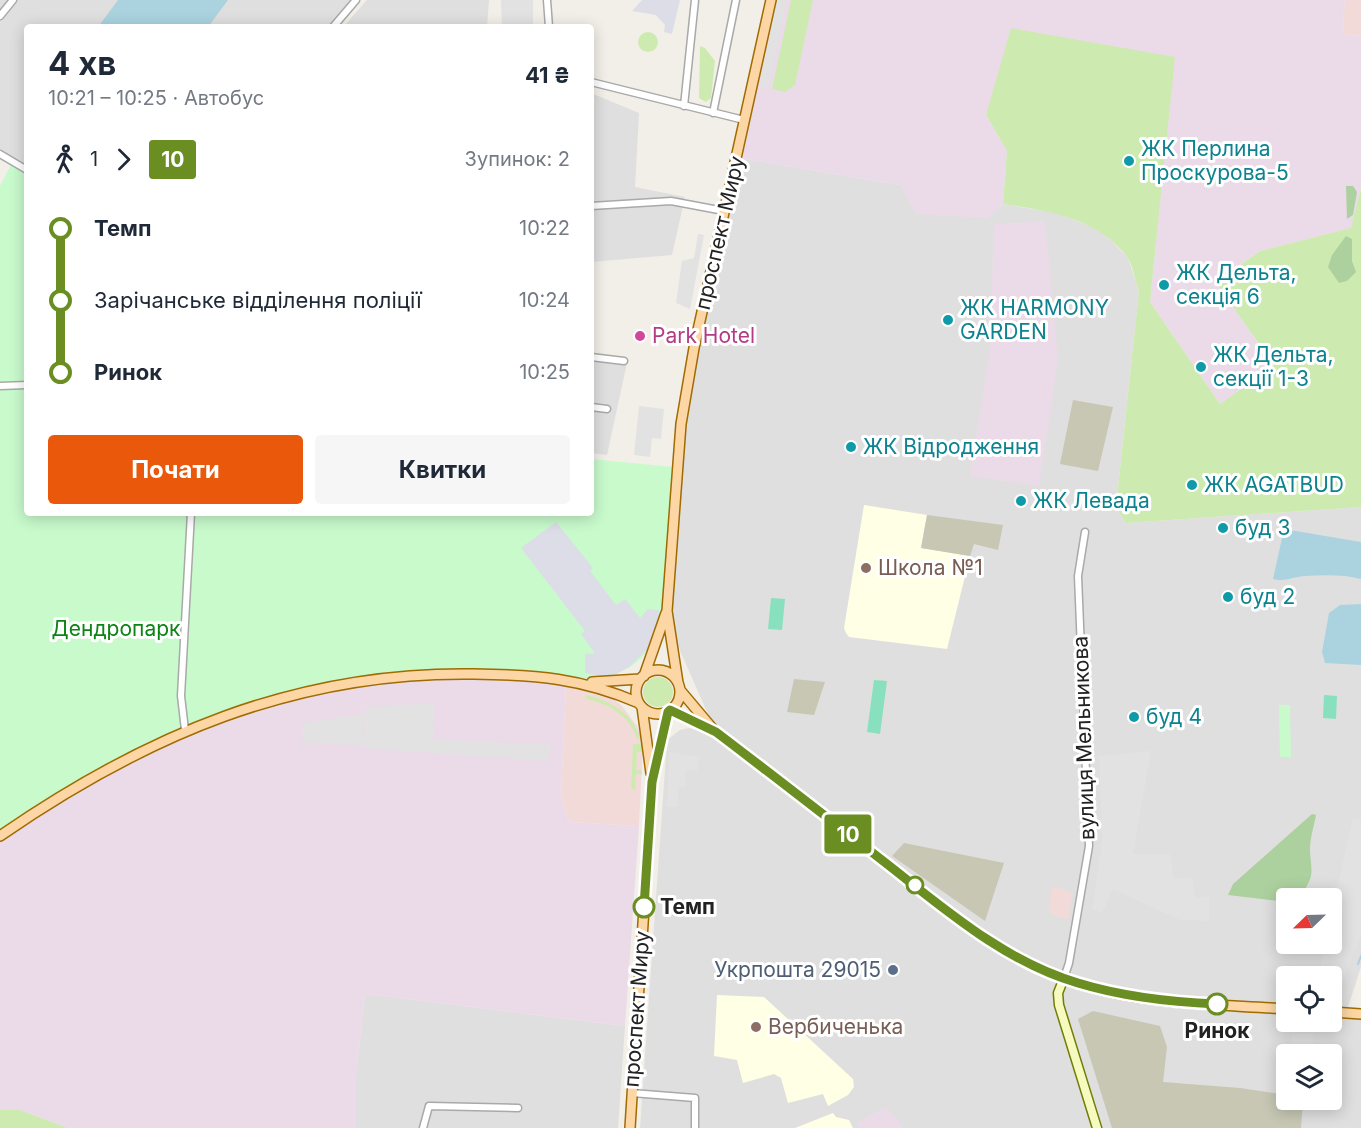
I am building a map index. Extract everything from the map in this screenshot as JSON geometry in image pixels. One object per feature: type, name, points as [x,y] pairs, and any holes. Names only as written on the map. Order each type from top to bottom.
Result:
[{"type":"main road","name":"проспект Миру","points":[[679,686],[667,611],[681,424],[694,348],[771,0]]},
{"type":"main road","name":"проспект Миру","points":[[642,677],[667,611]]},
{"type":"main road","points":[[0,836],[76,786],[133,754],[185,730],[269,700],[304,691],[363,681],[454,674],[512,674],[584,682],[642,677],[653,671],[663,671],[672,675],[716,732],[953,915],[1003,948],[1064,978],[1157,1001],[1276,1008]]},
{"type":"main road","points":[[640,705],[636,688],[642,677]]},
{"type":"main road","points":[[584,682],[640,705],[654,714],[669,711],[678,703],[679,686]]},
{"type":"main road","name":"проспект Миру","points":[[640,705],[652,782]]},
{"type":"main road","name":"проспект Миру","points":[[630,1128],[652,782],[669,711]]},
{"type":"main road","points":[[669,711],[716,732]]},
{"type":"main road","points":[[1342,1013],[1361,1014]]},
{"type":"street","points":[[0,16],[13,0]]},
{"type":"street","points":[[336,24],[356,0]]},
{"type":"street","points":[[547,0],[549,24]]},
{"type":"street","points":[[684,106],[695,0]]},
{"type":"street","points":[[713,113],[736,0]]},
{"type":"street","points":[[594,83],[744,120]]},
{"type":"street","points":[[0,154],[24,168]]},
{"type":"street","points":[[594,206],[671,201],[724,211]]},
{"type":"street","points":[[594,357],[624,361]]},
{"type":"street","points":[[0,386],[24,385]]},
{"type":"street","points":[[594,407],[607,409]]},
{"type":"street","points":[[185,730],[181,696],[191,516]]},
{"type":"street","name":"вулиця Мельникова","points":[[1064,978],[1071,953],[1089,846],[1090,811],[1078,576],[1085,532]]},
{"type":"street","points":[[1064,978],[1058,993],[1059,1005],[1097,1128]]},
{"type":"street","points":[[632,1093],[695,1098],[695,1128]]},
{"type":"street","points":[[423,1128],[429,1106],[518,1108]]},
{"type":"shaded area","points":[[0,0],[356,0],[336,24],[24,24],[24,168],[0,154]]},
{"type":"shaded area","points":[[367,0],[489,0],[487,24],[346,24]]},
{"type":"shaded area","points":[[501,0],[533,0],[533,24],[502,24]]},
{"type":"shaded area","points":[[642,0],[680,0],[672,34],[664,32],[665,25],[656,15],[632,11]]},
{"type":"shaded area","points":[[774,0],[1345,0],[1342,34],[1361,36],[1361,188],[1352,228],[1260,251],[1216,281],[1274,367],[1220,404],[1150,302],[1174,57],[986,115],[1007,151],[1003,204],[988,218],[916,214],[900,185],[739,158]]},
{"type":"shaded area","points":[[777,0],[787,0],[769,86],[759,87]]},
{"type":"shaded area","points":[[1345,0],[1361,0],[1361,36],[1342,34]]},
{"type":"shaded area","points":[[594,94],[639,113],[635,187],[685,197],[672,255],[594,262]]},
{"type":"shaded area","points":[[739,158],[900,185],[987,218],[1003,204],[1057,213],[1102,231],[1128,258],[1139,291],[1116,506],[1126,523],[1361,507],[1361,967],[1347,1010],[1342,1010],[1342,966],[1276,966],[1276,1005],[1157,998],[1078,980],[1048,968],[1005,946],[955,913],[718,730],[711,721],[674,637],[670,611],[678,484],[689,392]]},
{"type":"shaded area","points":[[1045,221],[1058,361],[1039,486],[970,476],[990,350],[994,224]]},
{"type":"shaded area","points":[[698,234],[704,235],[690,309],[676,303],[682,261],[694,258]]},
{"type":"shaded area","points":[[594,357],[627,363],[607,455],[594,453]]},
{"type":"shaded area","points":[[1073,400],[1113,407],[1098,471],[1060,464]]},
{"type":"shaded area","points":[[639,406],[664,409],[661,439],[652,438],[650,457],[634,455]]},
{"type":"shaded area","points":[[864,505],[927,515],[921,548],[970,556],[947,649],[849,637],[846,633],[844,628]]},
{"type":"shaded area","points":[[927,515],[1003,525],[998,550],[974,544],[970,556],[921,548]]},
{"type":"shaded area","points":[[556,522],[593,568],[590,571],[616,605],[625,599],[640,618],[648,609],[659,610],[656,633],[650,647],[629,667],[616,674],[601,676],[585,673],[585,654],[595,653],[581,634],[585,631],[521,548]]},
{"type":"shaded area","points":[[423,677],[512,678],[566,684],[561,797],[569,822],[639,826],[625,1026],[365,994],[356,1075],[356,1128],[68,1128],[20,1110],[0,1110],[0,840],[77,789],[186,733],[305,694]]},
{"type":"shaded area","points":[[794,679],[825,682],[814,715],[787,712]]},
{"type":"shaded area","points":[[566,684],[603,691],[622,706],[637,726],[643,741],[639,826],[569,822],[561,797]]},
{"type":"shaded area","points":[[434,703],[433,739],[551,745],[549,761],[363,748],[366,707]]},
{"type":"shaded area","points":[[364,714],[362,746],[302,742],[303,723]]},
{"type":"shaded area","points":[[689,728],[714,735],[951,918],[1060,980],[1055,993],[1094,1128],[640,1128],[667,740],[680,730]]},
{"type":"shaded area","points":[[1151,751],[1133,854],[1170,854],[1174,879],[1192,877],[1195,898],[1209,897],[1209,921],[1180,920],[1113,889],[1102,913],[1092,910],[1102,842],[1099,756]]},
{"type":"shaded area","points":[[669,752],[700,757],[697,771],[686,770],[685,787],[679,787],[677,807],[667,807]]},
{"type":"shaded area","points":[[1353,818],[1361,820],[1361,934],[1342,984],[1342,966],[1321,966],[1323,954],[1342,954],[1342,888],[1337,888]]},
{"type":"shaded area","points":[[904,843],[1004,863],[985,921],[892,856]]},
{"type":"shaded area","points":[[1054,886],[1072,893],[1068,920],[1049,913],[1051,892]]},
{"type":"shaded area","points":[[1065,982],[1156,1005],[1276,1011],[1276,1032],[1342,1032],[1342,1017],[1361,1018],[1361,1128],[1101,1128],[1062,1004],[1061,994]]},
{"type":"shaded area","points":[[365,994],[625,1026],[618,1128],[356,1128],[356,1075]]},
{"type":"shaded area","name":"Вербиченька","points":[[717,995],[764,997],[853,1079],[854,1087],[848,1095],[828,1106],[823,1094],[788,1103],[781,1078],[774,1074],[743,1083],[737,1060],[714,1056]]},
{"type":"shaded area","points":[[1093,1011],[1160,1026],[1167,1047],[1163,1082],[1276,1093],[1276,1110],[1302,1110],[1301,1128],[1112,1128],[1078,1019]]},
{"type":"shaded area","points":[[1292,1033],[1313,1034],[1313,1044],[1291,1044]]},
{"type":"shaded area","points":[[886,1107],[904,1128],[859,1128],[857,1123]]},
{"type":"shaded area","points":[[833,1113],[836,1117],[849,1120],[853,1128],[795,1128]]},
{"type":"green space","points":[[791,0],[813,0],[795,85],[785,92],[772,89]]},
{"type":"green space","points":[[1011,28],[1175,57],[1150,302],[1220,404],[1274,366],[1216,282],[1260,251],[1351,228],[1361,188],[1361,507],[1126,523],[1116,507],[1139,291],[1127,257],[1102,233],[1087,225],[1054,214],[1003,204],[1007,151],[986,115]]},
{"type":"green space","points":[[648,32],[655,35],[658,42],[655,49],[648,52],[641,49],[638,42],[641,35]]},
{"type":"green space","points":[[700,46],[705,48],[715,61],[711,98],[706,102],[699,98]]},
{"type":"green space","name":"Дендропарк","points":[[13,161],[24,169],[24,516],[594,516],[594,459],[673,467],[666,594],[661,619],[653,640],[643,656],[629,667],[598,678],[513,671],[474,671],[351,681],[296,691],[194,724],[145,747],[97,772],[0,831],[0,186]]},
{"type":"green space","points":[[1346,186],[1353,186],[1357,192],[1353,215],[1347,219]]},
{"type":"green space","points":[[1346,236],[1352,239],[1352,261],[1356,272],[1347,281],[1339,283],[1328,267],[1332,255]]},
{"type":"green space","points":[[771,598],[785,599],[782,630],[768,629]]},
{"type":"green space","points":[[658,677],[664,678],[672,686],[672,698],[664,706],[658,707],[652,706],[644,698],[643,692],[644,686],[652,678]]},
{"type":"green space","points":[[874,680],[887,681],[880,734],[867,732]]},
{"type":"green space","points":[[586,695],[619,709],[632,722],[640,738],[637,739],[624,717],[610,707],[586,699]]},
{"type":"green space","points":[[1324,695],[1337,696],[1336,719],[1323,718]]},
{"type":"green space","points":[[1279,705],[1290,705],[1291,757],[1280,757]]},
{"type":"green space","points":[[633,744],[642,744],[643,752],[637,752],[636,770],[642,771],[642,774],[636,774],[635,790],[631,789]]},
{"type":"green space","points":[[1312,814],[1316,815],[1310,846],[1311,873],[1305,888],[1276,888],[1276,901],[1228,895],[1233,884]]},
{"type":"green space","points":[[0,1110],[20,1110],[68,1128],[0,1128]]},
{"type":"water","points":[[118,0],[228,0],[210,24],[100,24]]},
{"type":"water","points":[[1284,529],[1361,542],[1361,579],[1326,575],[1273,579]]},
{"type":"water","points":[[1361,604],[1361,665],[1325,663],[1322,652],[1329,613],[1340,605]]},
{"type":"waterway","points":[[1358,964],[1361,956]]},
{"type":"bus line","name":"10","points":[[644,907],[652,782],[670,710],[716,732],[953,915],[1003,948],[1046,971],[1077,983],[1157,1001],[1217,1004]]},
{"type":"place","name":"ЖК Перлина Проскурова-5","points":[[1129,161]]},
{"type":"place","name":"ЖК Дельта, секція 6","points":[[1164,285]]},
{"type":"place","name":"ЖК HARMONY GARDEN","points":[[948,320]]},
{"type":"place","name":"Park Hotel","points":[[640,336]]},
{"type":"place","name":"ЖК Дельта, секції 1-3","points":[[1201,367]]},
{"type":"place","name":"ЖК Відродження","points":[[851,447]]},
{"type":"place","name":"ЖК AGATBUD","points":[[1192,485]]},
{"type":"place","name":"ЖК Левада","points":[[1021,501]]},
{"type":"place","name":"буд 3","points":[[1223,528]]},
{"type":"place","name":"Школа №1","points":[[866,568]]},
{"type":"place","name":"буд 2","points":[[1228,597]]},
{"type":"place","name":"буд 4","points":[[1134,717]]},
{"type":"place","name":"Темп","points":[[644,907]]},
{"type":"place","name":"Укрпошта 29015","points":[[893,970]]},
{"type":"place","name":"Ринок","points":[[1217,1004]]},
{"type":"place","name":"Вербиченька","points":[[756,1027]]}]
